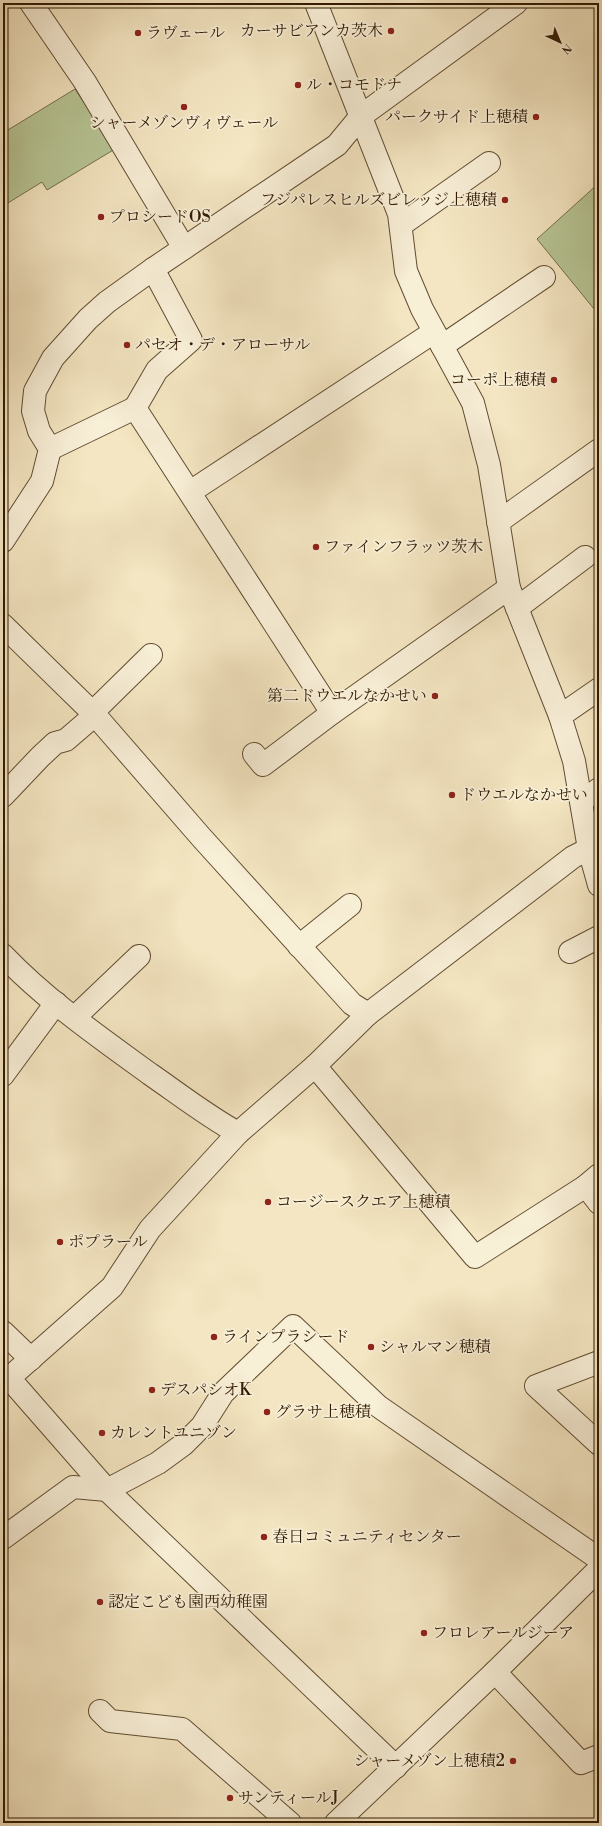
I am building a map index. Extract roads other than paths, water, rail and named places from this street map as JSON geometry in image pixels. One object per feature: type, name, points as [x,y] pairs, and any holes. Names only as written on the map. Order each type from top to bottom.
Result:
[{"type":"street","points":[[31,3],[85,82],[184,248]]},
{"type":"street","points":[[316,3],[399,214],[406,271],[422,309],[473,402],[488,465],[513,598],[560,716],[574,761],[590,795],[589,849],[599,885]]},
{"type":"street","points":[[3,541],[42,481],[50,449],[39,431],[33,411],[35,391],[53,358],[88,319],[107,302],[153,269],[337,145],[361,116],[516,3]]},
{"type":"street","points":[[401,225],[489,164]]},
{"type":"street","points":[[50,449],[135,408],[157,370],[191,340],[153,269]]},
{"type":"street","points":[[190,492],[438,339],[544,277]]},
{"type":"street","points":[[135,408],[332,713]]},
{"type":"street","points":[[498,522],[599,450]]},
{"type":"street","points":[[254,754],[263,765],[332,713],[513,598],[585,557]]},
{"type":"street","points":[[3,625],[94,713],[201,837],[299,946],[352,1004],[368,1014]]},
{"type":"street","points":[[3,796],[40,757],[55,744],[66,740],[151,655]]},
{"type":"street","points":[[560,716],[599,690]]},
{"type":"street","points":[[396,1767],[107,1490],[9,1378],[112,1287],[150,1229],[238,1133],[315,1066],[368,1014],[572,857],[589,849]]},
{"type":"street","points":[[299,946],[350,905]]},
{"type":"street","points":[[570,952],[599,937]]},
{"type":"street","points":[[3,955],[24,977],[123,1054],[218,1122],[238,1133]]},
{"type":"street","points":[[75,1017],[140,956]]},
{"type":"street","points":[[3,1075],[56,1003]]},
{"type":"street","points":[[315,1066],[475,1257],[593,1181],[599,1204]]},
{"type":"street","points":[[3,1538],[73,1487],[107,1490],[158,1463],[184,1444],[202,1426],[223,1393],[293,1326],[378,1406],[599,1559]]},
{"type":"street","points":[[3,1332],[31,1359]]},
{"type":"street","points":[[599,1362],[536,1386],[599,1444]]},
{"type":"street","points":[[336,1823],[396,1767],[599,1569]]},
{"type":"street","points":[[494,1672],[581,1763],[599,1756]]},
{"type":"street","points":[[100,1711],[110,1721],[182,1729],[290,1823]]},
{"type":"place","name":"カーサビアンカ茨木","points":[[391,31]]},
{"type":"place","name":"ラヴェール","points":[[138,33]]},
{"type":"place","name":"ル・コモドナ","points":[[298,85]]},
{"type":"place","name":"シャーメゾンヴィヴェール","points":[[184,107]]},
{"type":"place","name":"パークサイド上穂積","points":[[536,117]]},
{"type":"place","name":"フジパレスヒルズビレッジ上穂積","points":[[505,200]]},
{"type":"place","name":"プロシードOS","points":[[101,217]]},
{"type":"place","name":"パセオ・デ・アローサル","points":[[127,345]]},
{"type":"place","name":"コーポ上穂積","points":[[554,380]]},
{"type":"place","name":"ファインフラッツ茨木","points":[[316,547]]},
{"type":"place","name":"第二ドウエルなかせい","points":[[435,696]]},
{"type":"place","name":"ドウエルなかせい","points":[[452,795]]},
{"type":"place","name":"コージースクエア上穂積","points":[[268,1202]]},
{"type":"place","name":"ポプラール","points":[[60,1242]]},
{"type":"place","name":"ラインプラシード","points":[[214,1337]]},
{"type":"place","name":"シャルマン穂積","points":[[371,1347]]},
{"type":"place","name":"デスパシオK","points":[[152,1390]]},
{"type":"place","name":"グラサ上穂積","points":[[267,1412]]},
{"type":"place","name":"カレントユニゾン","points":[[102,1433]]},
{"type":"place","name":"春日コミュニティセンター","points":[[264,1537]]},
{"type":"place","name":"認定こども園西幼稚園","points":[[100,1602]]},
{"type":"place","name":"フロレアールジーア","points":[[424,1633]]},
{"type":"place","name":"シャーメゾン上穂積2","points":[[513,1761]]},
{"type":"place","name":"サンティールJ","points":[[230,1798]]}]
